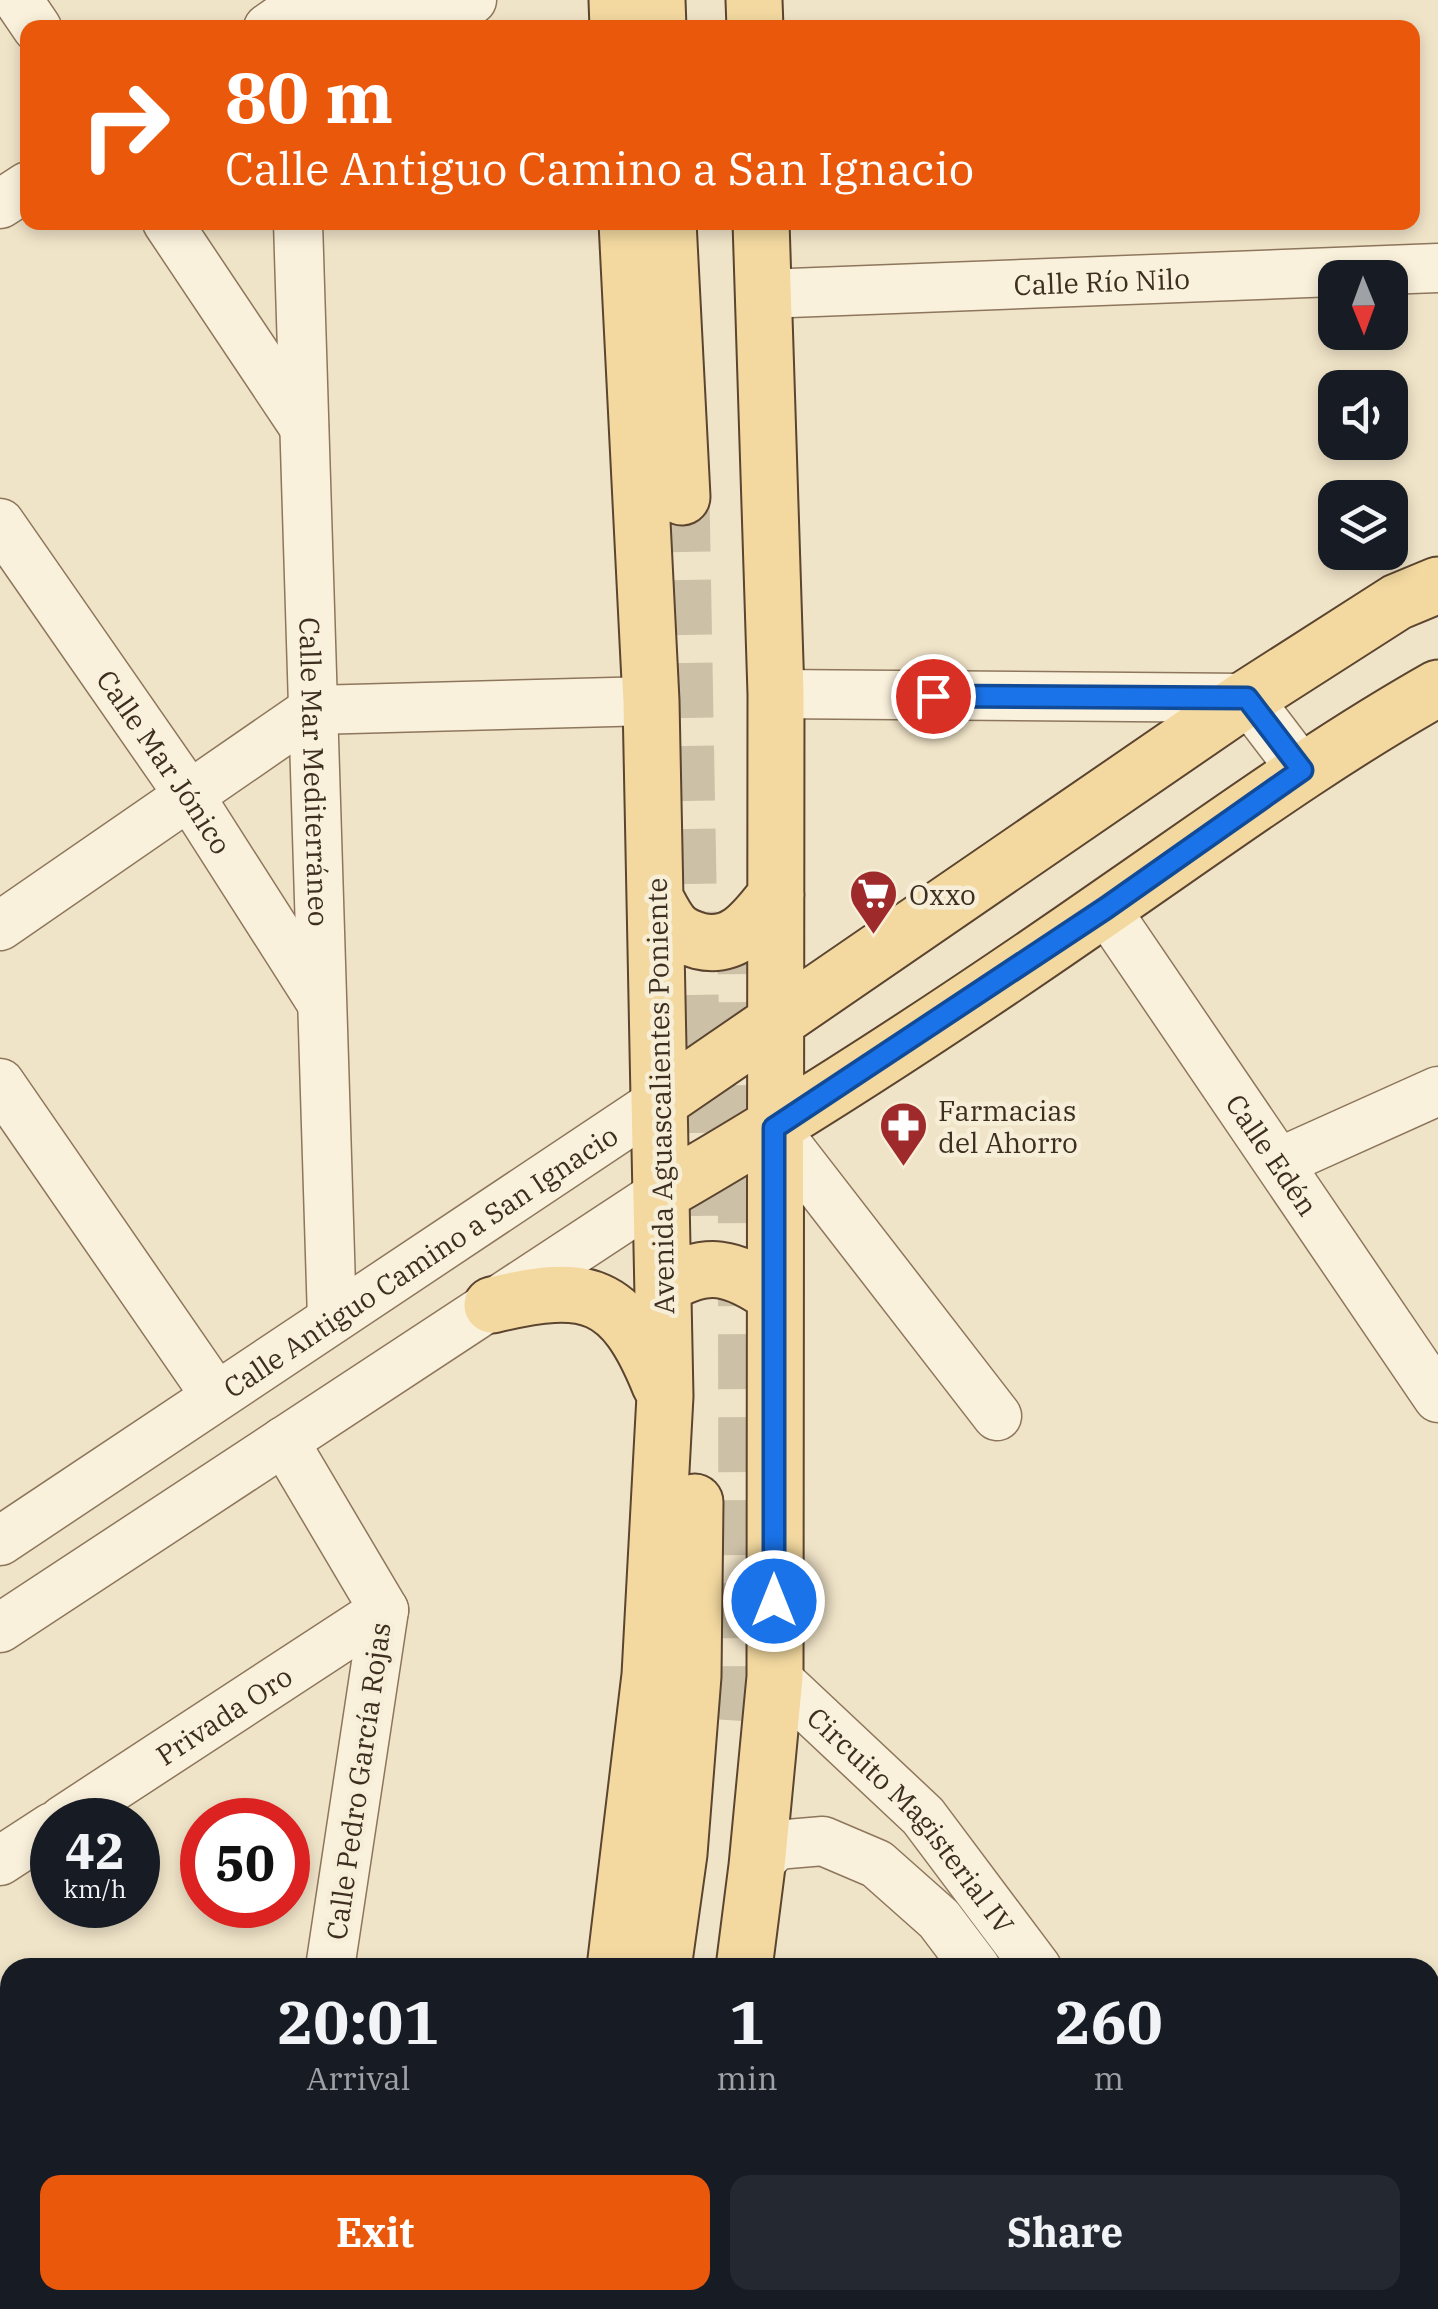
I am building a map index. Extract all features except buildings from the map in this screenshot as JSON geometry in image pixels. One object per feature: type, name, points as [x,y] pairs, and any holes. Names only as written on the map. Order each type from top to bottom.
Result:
[{"type":"main road","name":"Avenida Aguascalientes Poniente","points":[[627,230],[651,701],[663,1192],[680,1305],[693,1676],[679,1854],[664,1958]]},
{"type":"main road","points":[[668,230],[682,497]]},
{"type":"main road","points":[[728,230],[761,894],[775,1023],[774,1677],[745,1958]]},
{"type":"main road","points":[[656,898],[672,926],[687,938],[710,943],[734,939],[750,926],[761,894],[776,694],[761,230]]},
{"type":"main road","name":"Calle Antiguo Camino a San Ignacio","points":[[660,1101],[1247,698],[1397,602],[1438,585]]},
{"type":"main road","points":[[663,1192],[774,1128],[1106,908],[1302,770],[1438,688]]},
{"type":"main road","points":[[680,1305],[699,1269],[726,1270],[748,1277],[774,1295]]},
{"type":"main road","points":[[492,1305],[536,1294],[569,1292],[604,1302],[623,1318],[644,1345],[665,1396]]},
{"type":"main road","name":"Avenida Aguascalientes Poniente","points":[[616,1958],[650,1676],[665,1396],[680,1305]]},
{"type":"main road","points":[[715,1958],[730,1862],[743,1721]]},
{"type":"street","points":[[286,17],[472,0]]},
{"type":"street","points":[[172,230],[304,427]]},
{"type":"street","name":"Calle Mar Mediterráneo","points":[[298,230],[332,1320]]},
{"type":"street","name":"Calle Río Nilo","points":[[764,294],[1438,268]]},
{"type":"street","name":"Calle Mar Jónico","points":[[0,524],[189,795],[322,1003]]},
{"type":"street","points":[[776,694],[1247,698],[1302,770]]},
{"type":"street","points":[[0,926],[313,710],[651,701]]},
{"type":"street","name":"Calle Edén","points":[[1106,908],[1438,1398]]},
{"type":"street","points":[[0,1083],[216,1396]]},
{"type":"street","points":[[1280,1162],[1438,1091]]},
{"type":"street","name":"Calle Antiguo Camino a San Ignacio","points":[[0,1540],[660,1101]]},
{"type":"street","points":[[774,1128],[997,1416]]},
{"type":"street","points":[[0,1628],[663,1192]]},
{"type":"street","name":"Calle Pedro García Rojas","points":[[284,1442],[384,1610],[331,1958]]},
{"type":"street","name":"Privada Oro","points":[[97,1798],[384,1610]]},
{"type":"street","name":"Circuito Magisterial IV","points":[[774,1677],[923,1816],[1030,1958]]},
{"type":"street","points":[[0,1861],[30,1841]]},
{"type":"street","points":[[757,1866],[776,1845],[823,1841],[877,1864],[939,1920],[968,1958]]},
{"type":"tunnel","points":[[682,497],[697,1324]]},
{"type":"tunnel","points":[[743,1721],[745,893]]},
{"type":"place","name":"Oxxo","points":[[874,936]]},
{"type":"place","name":"Farmacias del Ahorro","points":[[903,1168]]},
{"type":"route","points":[[774,1601],[774,1128],[1106,908],[1302,770],[1247,698],[933,696]]}]
